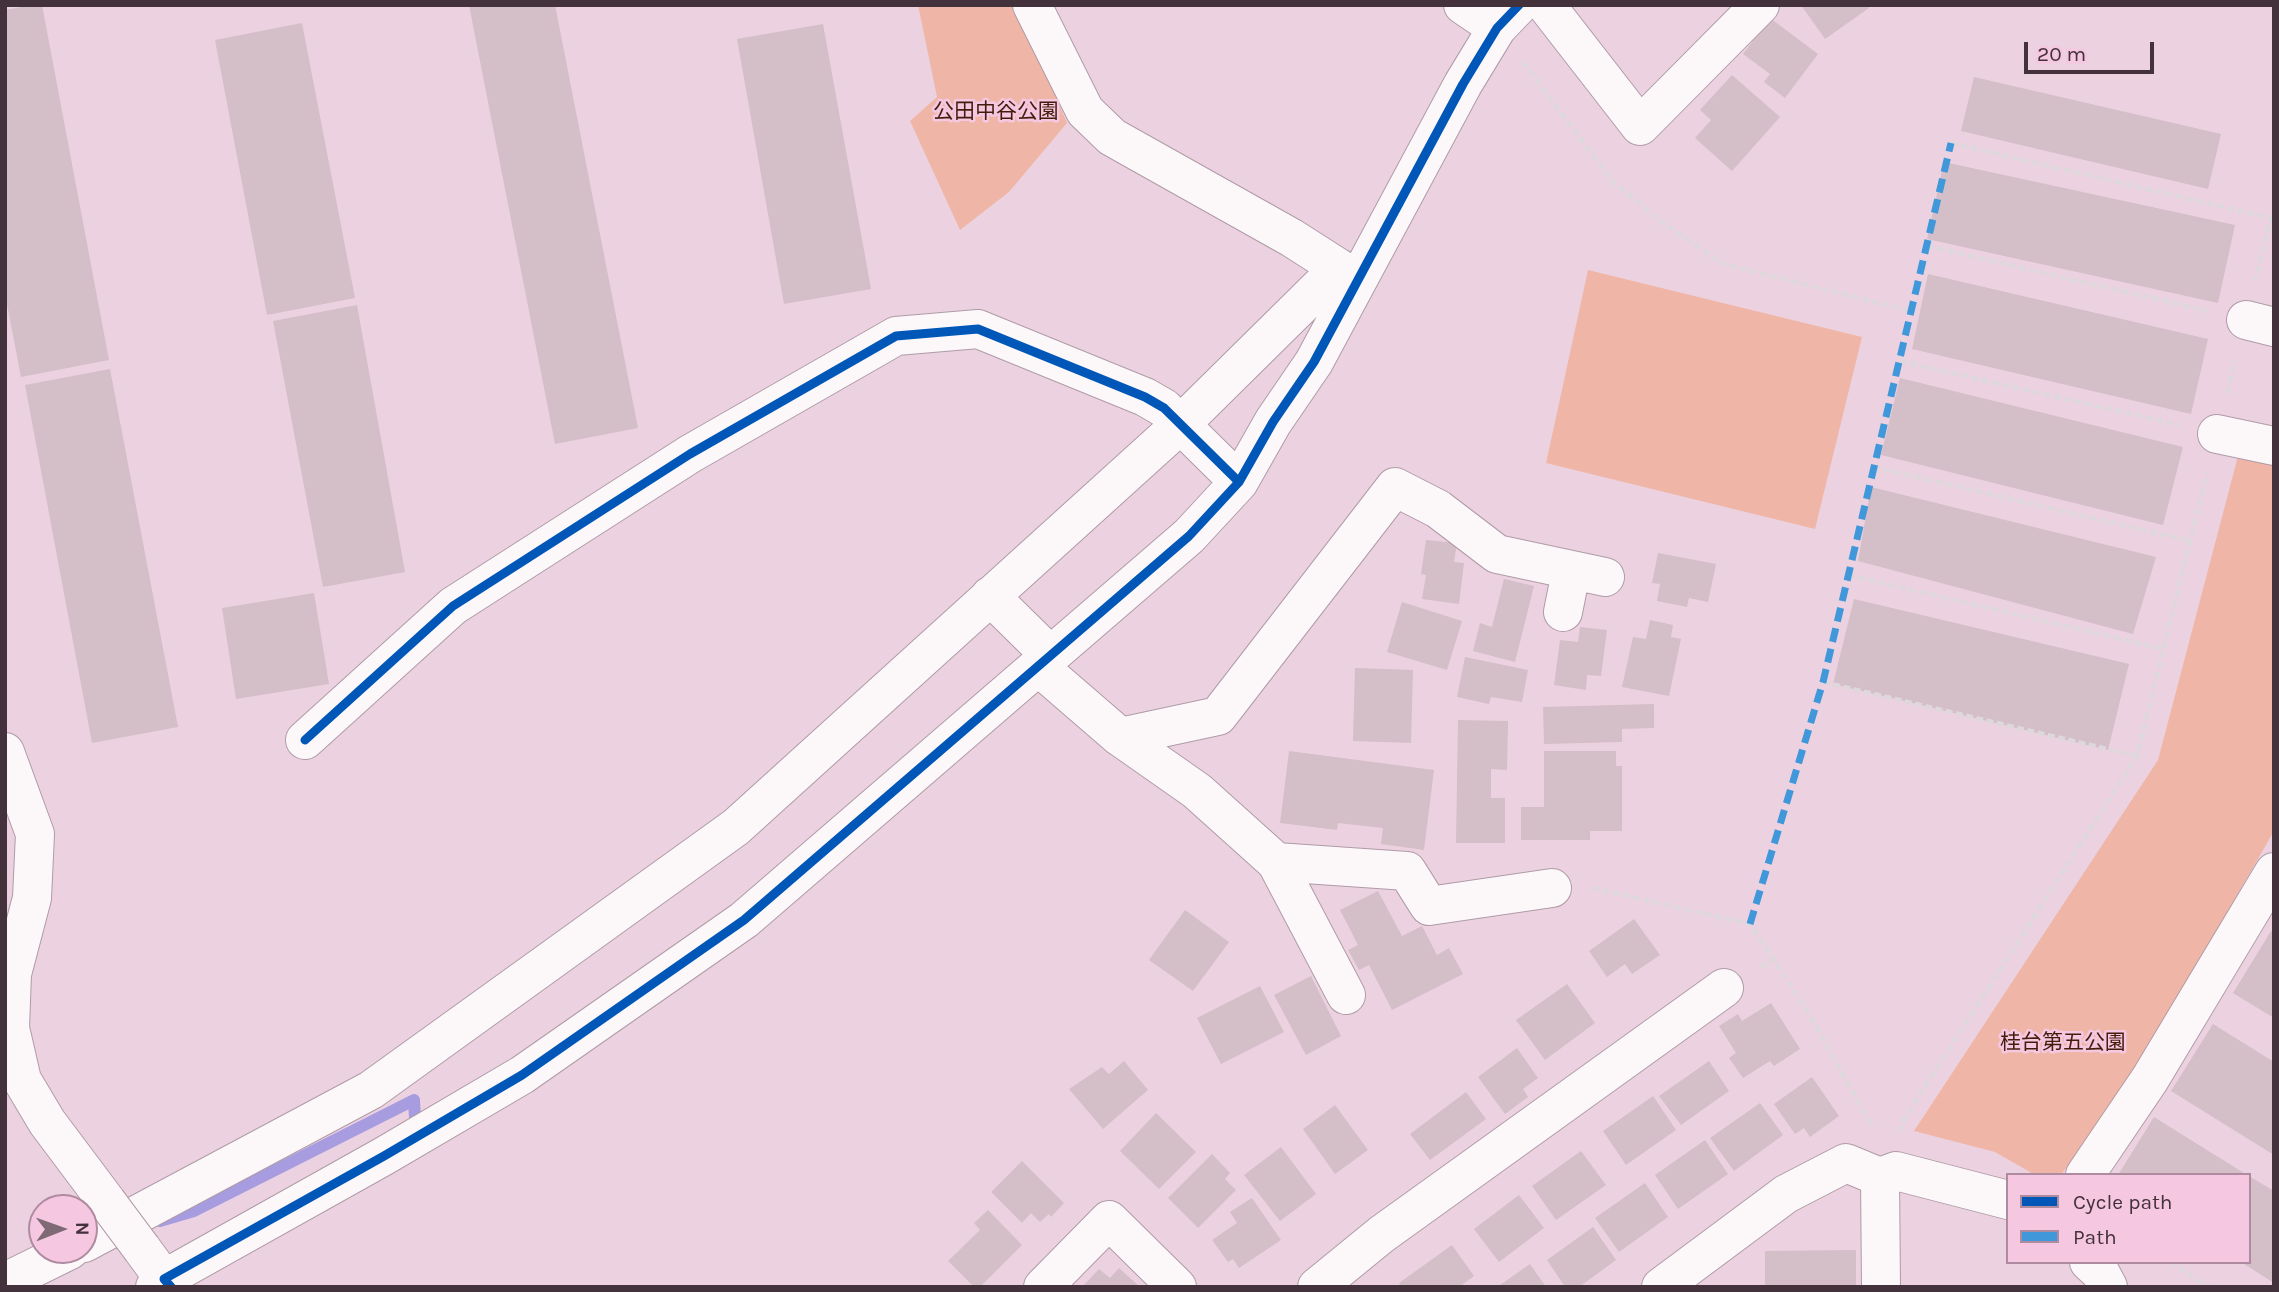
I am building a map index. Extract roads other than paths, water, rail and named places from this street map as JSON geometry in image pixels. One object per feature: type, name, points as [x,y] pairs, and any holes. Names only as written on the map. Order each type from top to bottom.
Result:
[{"type":"street","points":[[1032,5],[1085,111],[1112,137],[1348,273]]},
{"type":"street","points":[[5,752],[35,834],[32,898],[12,974],[10,1028],[22,1080],[47,1122],[158,1275],[384,1156],[522,1075],[744,920],[1189,536],[1239,482],[1273,422],[1314,362],[1348,273],[1462,84],[1508,17],[1464,5]]},
{"type":"street","points":[[1546,5],[1640,126],[1759,5]]},
{"type":"street","points":[[98,1236],[371,1090],[736,827],[1348,273]]},
{"type":"street","points":[[305,740],[453,606],[690,454],[896,336],[978,329],[1145,397],[1164,408],[1239,482]]},
{"type":"street","points":[[2217,434],[2274,446]]},
{"type":"street","points":[[1120,737],[1218,716],[1395,486],[1438,509],[1497,554],[1588,575],[1563,612]]},
{"type":"street","points":[[990,596],[1045,661],[1120,737],[1197,791],[1276,862],[1346,995]]},
{"type":"street","points":[[1276,862],[1407,871],[1429,906],[1552,888]]},
{"type":"street","points":[[2086,1173],[2150,1079],[2274,872]]},
{"type":"street","points":[[1317,1287],[1382,1234],[1724,988]]},
{"type":"street","points":[[1661,1287],[1694,1275],[1786,1194],[1846,1163],[2006,1200]]},
{"type":"street","points":[[1881,1287],[1888,1174]]},
{"type":"street","points":[[1043,1287],[1109,1220],[1177,1287]]},
{"type":"street","points":[[5,1282],[42,1264]]},
{"type":"street","points":[[2091,1264],[2100,1272],[2108,1287]]},
{"type":"waterway","points":[[160,1221],[194,1211],[414,1100],[415,1118]]},
{"type":"park label","name":"公田中谷公園","points":[[996,112]]},
{"type":"park label","name":"桂台第五公園","points":[[2063,1043]]}]
